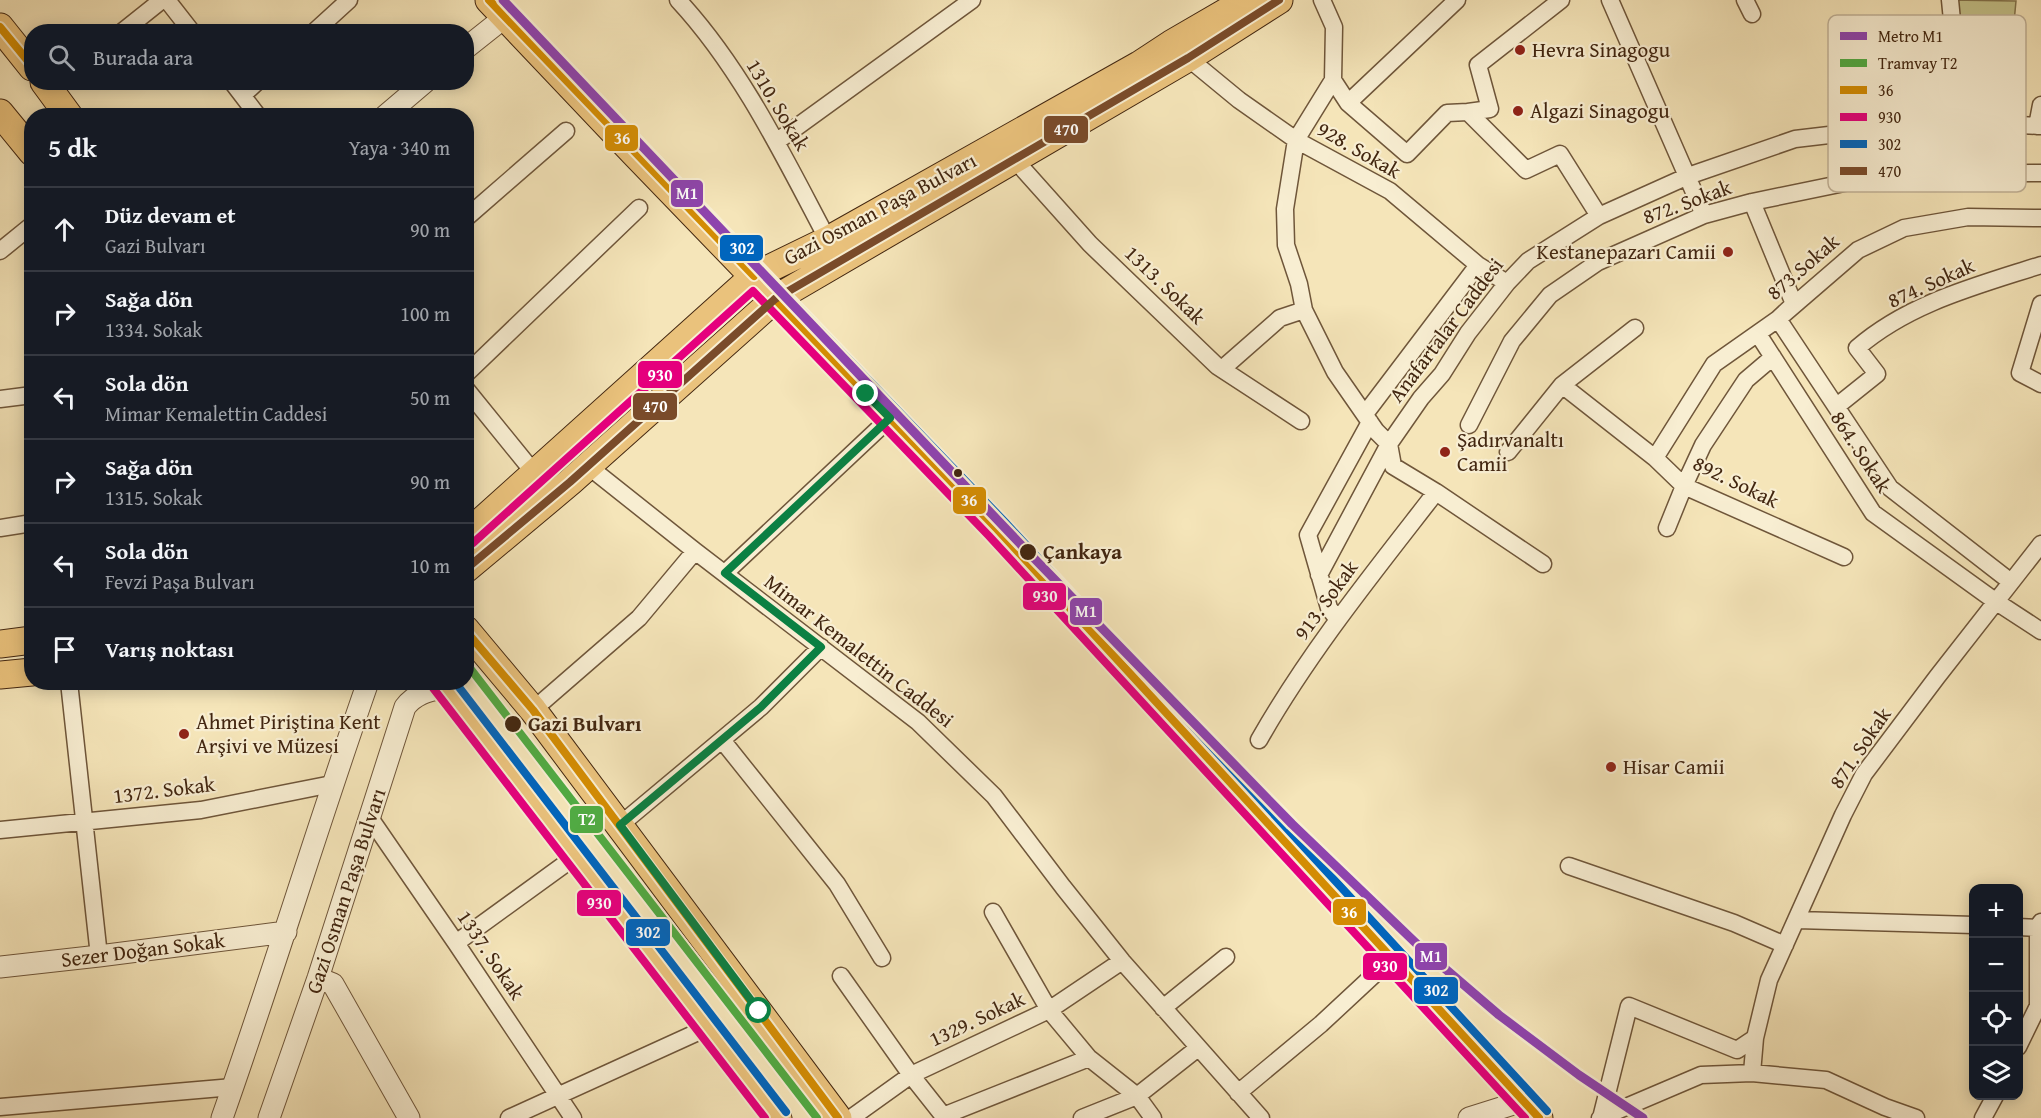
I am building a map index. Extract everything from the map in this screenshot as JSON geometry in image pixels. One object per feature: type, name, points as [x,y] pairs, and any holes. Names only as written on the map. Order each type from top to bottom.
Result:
[{"type":"main road","name":"Gazi Osman Paşa Bulvarı","points":[[474,527],[754,276],[828,240],[1139,65],[1246,0]]},
{"type":"main road","name":"Gazi Osman Paşa Bulvarı","points":[[474,562],[588,466],[775,299],[1188,58],[1279,0]]},
{"type":"main road","points":[[497,9],[1005,537],[1531,1110]]},
{"type":"main road","points":[[0,27],[24,57]]},
{"type":"main road","points":[[53,90],[64,108]]},
{"type":"main road","points":[[0,113],[24,143]]},
{"type":"main road","points":[[474,640],[533,710],[838,1118]]},
{"type":"main road","points":[[0,644],[24,641]]},
{"type":"main road","points":[[0,675],[24,673]]},
{"type":"main road","points":[[447,690],[778,1118]]},
{"type":"street","points":[[132,24],[162,0]]},
{"type":"street","points":[[167,0],[186,24]]},
{"type":"street","points":[[323,24],[349,0]]},
{"type":"street","name":"1310. Sokak","points":[[678,0],[718,48],[776,142],[828,240]]},
{"type":"street","points":[[776,142],[972,0]]},
{"type":"street","points":[[1322,0],[1334,27],[1334,80],[1348,103],[1407,154],[1447,113],[1490,109],[1478,65],[1561,0]]},
{"type":"street","points":[[1348,103],[1457,0]]},
{"type":"street","points":[[1610,0],[1704,214]]},
{"type":"street","points":[[1950,0],[1951,15]]},
{"type":"street","points":[[474,38],[497,9]]},
{"type":"street","name":"928. Sokak","points":[[1188,58],[1239,100],[1296,140],[1390,191],[1478,265],[1507,283]]},
{"type":"street","name":"Anafartalar Caddesi","points":[[1334,80],[1296,140],[1285,209],[1286,245],[1299,284],[1304,310],[1335,372],[1376,431],[1389,444],[1421,398],[1442,374],[1468,333],[1507,283],[1528,261],[1599,216],[1688,176],[1795,139],[1828,135]]},
{"type":"street","points":[[238,90],[252,108]]},
{"type":"street","points":[[394,108],[416,90]]},
{"type":"street","points":[[2039,126],[2041,105]]},
{"type":"street","points":[[1468,112],[1526,170],[1560,154],[1599,216]]},
{"type":"street","points":[[474,211],[566,131]]},
{"type":"street","name":"1313. Sokak","points":[[1015,160],[1090,244],[1222,369],[1302,421]]},
{"type":"street","name":"872. Sokak","points":[[2026,173],[2041,173]]},
{"type":"street","name":"872. Sokak","points":[[1469,425],[1512,341],[1550,295],[1598,262],[1704,214],[1828,186]]},
{"type":"street","points":[[1752,202],[1794,304],[1778,319],[1890,488],[2011,582]]},
{"type":"street","points":[[474,366],[639,208]]},
{"type":"street","name":"873.Sokak","points":[[1655,458],[1714,364],[1778,319],[1858,250],[1904,228],[1968,217],[2041,218]]},
{"type":"street","points":[[0,251],[24,232]]},
{"type":"street","points":[[1338,620],[1329,608],[1308,535],[1367,418],[1478,265]]},
{"type":"street","name":"874. Sokak","points":[[1837,406],[1877,374],[1857,348],[1868,339],[1908,313],[1953,293],[2041,266]]},
{"type":"street","points":[[2041,304],[2020,374],[2041,384]]},
{"type":"street","points":[[1222,369],[1280,318],[1304,310]]},
{"type":"street","points":[[1508,452],[1562,385],[1635,328]]},
{"type":"street","name":"864. Sokak","points":[[1758,334],[1873,513],[1995,601],[2041,631]]},
{"type":"street","points":[[1667,528],[1703,445],[1746,380],[1773,357]]},
{"type":"street","name":"892. Sokak","points":[[1562,385],[1655,458],[1684,486],[1844,557]]},
{"type":"street","points":[[0,399],[24,396]]},
{"type":"street","points":[[474,399],[535,474]]},
{"type":"street","points":[[725,573],[890,418]]},
{"type":"street","points":[[1319,575],[1389,444]]},
{"type":"street","points":[[1389,444],[1393,466],[1543,564]]},
{"type":"street","name":"Mimar Kemalettin Caddesi","points":[[588,466],[918,722],[994,796],[1122,961],[1261,1118]]},
{"type":"street","name":"913. Sokak","points":[[1259,740],[1281,701],[1338,620],[1436,492]]},
{"type":"street","points":[[0,528],[24,524]]},
{"type":"street","name":"871. Sokak","points":[[1752,1073],[1755,1038],[1769,980],[1843,815],[1864,774],[2041,544]]},
{"type":"street","points":[[533,710],[639,618],[695,551]]},
{"type":"street","points":[[620,825],[761,707],[821,647]]},
{"type":"street","points":[[70,690],[99,956]]},
{"type":"street","points":[[222,1118],[365,690]]},
{"type":"street","name":"Gazi Osman Paşa Bulvarı","points":[[268,1118],[318,978],[405,707],[412,698],[429,690]]},
{"type":"street","points":[[722,740],[837,884],[882,958]]},
{"type":"street","name":"1372. Sokak","points":[[0,830],[201,810],[332,784]]},
{"type":"street","name":"1337. Sokak","points":[[370,818],[573,1118]]},
{"type":"street","points":[[456,943],[576,856]]},
{"type":"street","points":[[1569,866],[1734,923],[1785,945]]},
{"type":"street","points":[[993,912],[1049,1010],[1089,1058],[1137,1096],[1153,1118]]},
{"type":"street","points":[[1797,920],[1969,925]]},
{"type":"street","points":[[2019,1046],[2038,1006],[2040,926],[2023,927]]},
{"type":"street","name":"Sezer Doğan Sokak","points":[[0,967],[286,932]]},
{"type":"street","points":[[1163,1008],[1226,957]]},
{"type":"street","points":[[1238,1093],[1322,1024],[1392,958]]},
{"type":"street","name":"1329. Sokak","points":[[851,1118],[911,1075],[1049,1010],[1122,961]]},
{"type":"street","points":[[841,976],[911,1075],[944,1117],[1089,1058]]},
{"type":"street","points":[[318,978],[333,984],[410,1118]]},
{"type":"street","points":[[1601,1118],[1629,1006],[1737,1050],[1755,1038]]},
{"type":"street","points":[[509,1118],[709,1027]]},
{"type":"street","points":[[1082,1118],[1137,1096],[1198,1048]]},
{"type":"street","points":[[1601,1118],[1701,1076],[1752,1073],[1826,1080],[1889,1112],[1916,1118]]},
{"type":"street","points":[[0,1107],[233,1087]]},
{"type":"street","points":[[1983,1118],[1992,1100]]},
{"type":"street","points":[[1469,1118],[1531,1110]]},
{"type":"shaded area","points":[[1950,0],[2016,1],[2015,15],[1951,15]]},
{"type":"metro line","name":"M1","points":[[503,0],[1027,551],[1292,824],[1421,948],[1499,1015],[1579,1075],[1643,1118]]},
{"type":"tram line","name":"T2","points":[[474,673],[817,1118]]},
{"type":"transit line","name":"36","points":[[489,0],[754,276]]},
{"type":"transit line","name":"302","points":[[503,0],[1005,522],[1547,1111]]},
{"type":"transit line","name":"470","points":[[474,562],[570,482],[775,299],[1188,58],[1279,0]]},
{"type":"transit line","name":"36","points":[[0,27],[24,56]]},
{"type":"transit line","name":"930","points":[[474,542],[753,291],[989,536],[1525,1118]]},
{"type":"transit line","name":"36","points":[[775,299],[997,529],[1539,1118]]},
{"type":"transit line","name":"36","points":[[474,640],[533,710],[838,1118]]},
{"type":"transit line","name":"930","points":[[435,690],[765,1118]]},
{"type":"transit line","name":"302","points":[[461,690],[786,1112]]},
{"type":"place","name":"Hevra Sinagogu","points":[[1520,50]]},
{"type":"place","name":"Algazi Sinagogu","points":[[1518,111]]},
{"type":"place","name":"Kestanepazarı Camii","points":[[1728,252]]},
{"type":"place","name":"Şadırvanaltı Camii","points":[[1445,452]]},
{"type":"place","name":"Çankaya","points":[[1028,552]]},
{"type":"place","name":"Gazi Bulvarı","points":[[513,724]]},
{"type":"place","name":"Ahmet Piriştina Kent Arşivi ve Müzesi","points":[[184,734]]},
{"type":"place","name":"Hisar Camii","points":[[1611,767]]},
{"type":"route","points":[[759,1011],[620,825],[761,707],[821,647],[725,573],[890,418],[866,394]]}]
